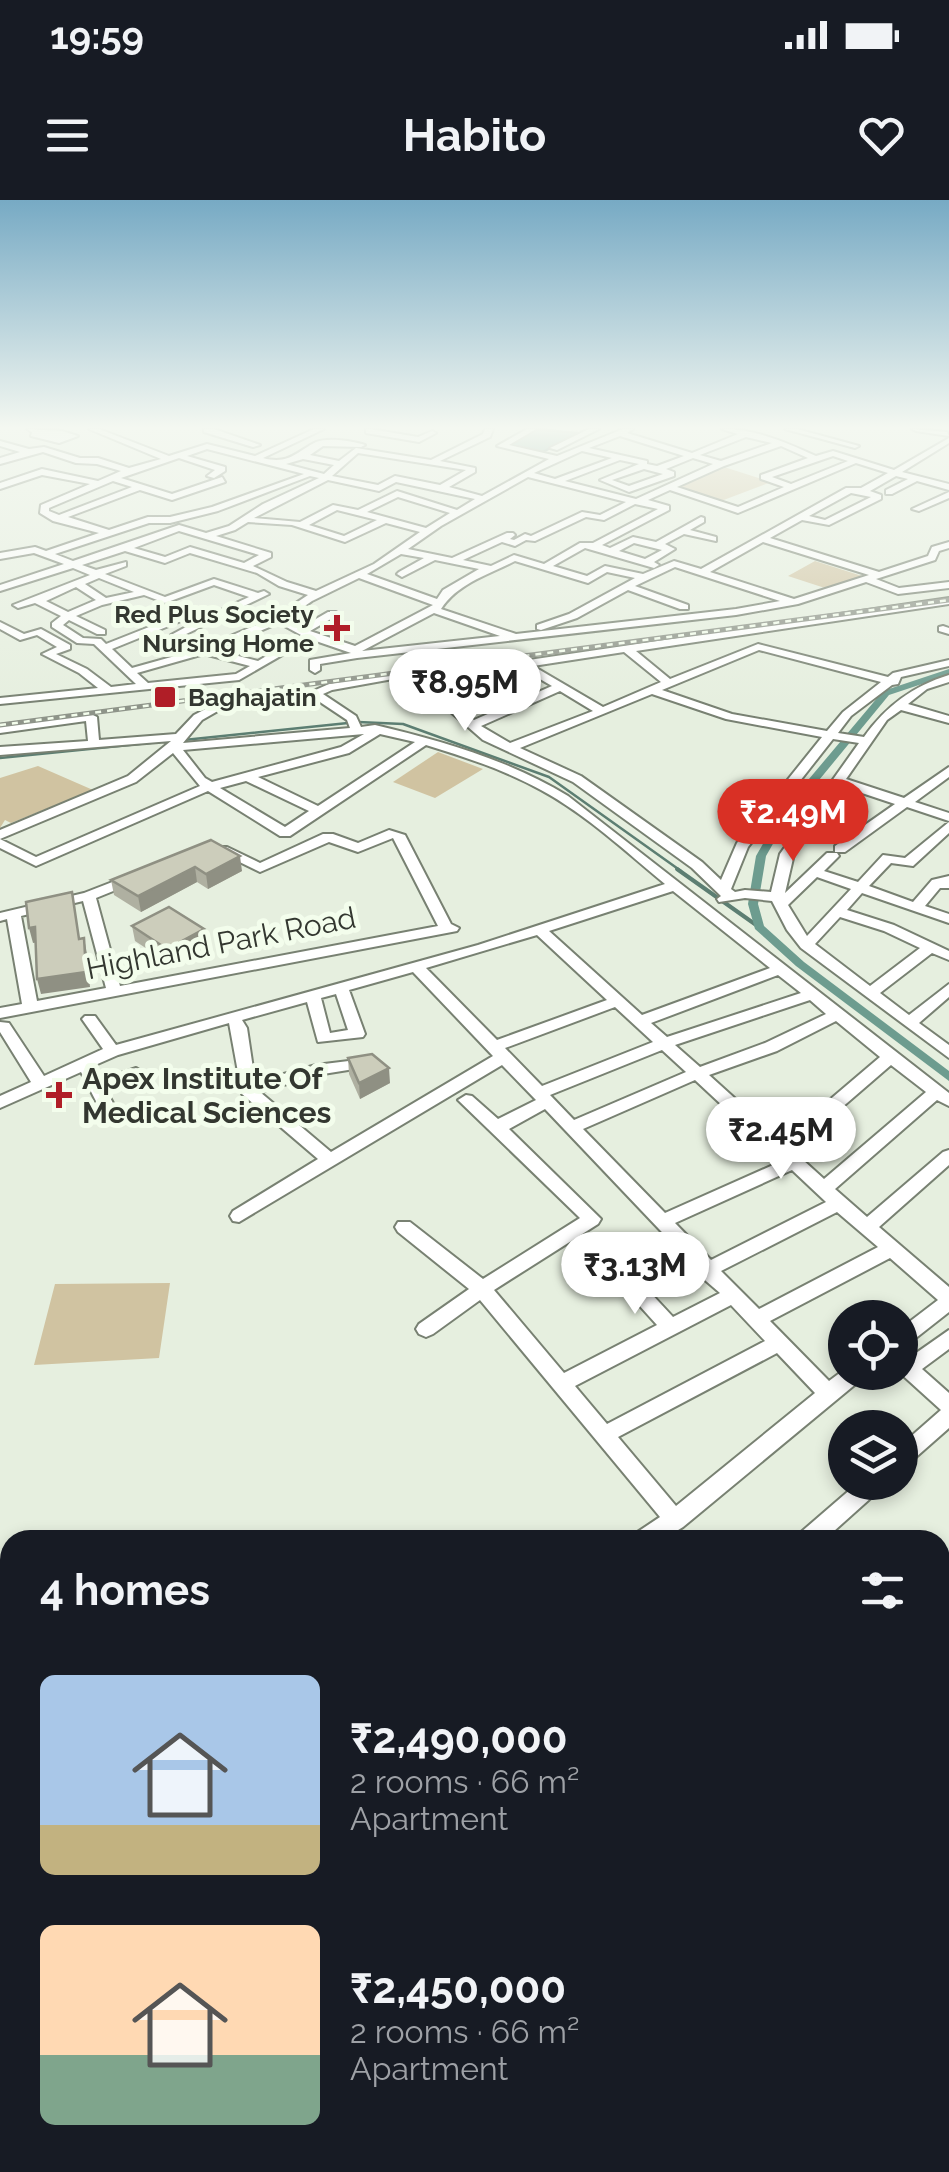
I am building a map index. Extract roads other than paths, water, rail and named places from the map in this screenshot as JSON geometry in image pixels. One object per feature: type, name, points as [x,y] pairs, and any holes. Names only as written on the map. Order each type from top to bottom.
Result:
[{"type":"street","points":[[63,521],[110,534],[128,546],[164,560],[190,550],[318,595]]},
{"type":"street","points":[[47,554],[149,521]]},
{"type":"street","points":[[203,536],[242,521]]},
{"type":"street","points":[[288,521],[345,539],[375,521]]},
{"type":"street","points":[[301,525],[307,521]]},
{"type":"street","points":[[386,521],[428,532]]},
{"type":"street","points":[[407,526],[417,521]]},
{"type":"street","points":[[402,562],[428,532],[446,521]]},
{"type":"street","points":[[515,543],[569,521]]},
{"type":"street","points":[[594,546],[641,521]]},
{"type":"street","points":[[657,545],[705,521]]},
{"type":"street","points":[[702,573],[792,521]]},
{"type":"street","points":[[138,523],[164,532]]},
{"type":"street","points":[[456,560],[528,526]]},
{"type":"street","points":[[0,588],[179,528],[268,555],[244,566]]},
{"type":"street","points":[[684,531],[713,540]]},
{"type":"street","points":[[501,539],[544,550]]},
{"type":"street","points":[[762,539],[871,576],[898,592],[949,585]]},
{"type":"street","points":[[612,551],[634,540],[670,549],[646,562]]},
{"type":"street","points":[[544,567],[583,545],[664,568]]},
{"type":"street","points":[[314,670],[314,662],[356,653],[805,601],[871,576],[925,562],[932,558],[935,549],[949,545]]},
{"type":"street","points":[[1,560],[26,549],[47,554],[168,600],[214,582],[260,597]]},
{"type":"street","points":[[128,672],[204,651],[279,619],[318,595],[402,562],[434,556],[488,568]]},
{"type":"street","points":[[356,653],[436,606],[447,592],[514,558],[588,580],[605,570],[644,577]]},
{"type":"street","points":[[1,560],[50,572]]},
{"type":"street","points":[[402,562],[418,560],[439,572]]},
{"type":"street","points":[[2,611],[38,601],[124,564]]},
{"type":"street","points":[[366,577],[519,637],[674,564],[792,602]]},
{"type":"street","points":[[176,635],[260,597],[281,582]]},
{"type":"street","points":[[78,583],[104,601]]},
{"type":"street","points":[[630,587],[684,607]]},
{"type":"street","points":[[0,625],[24,638],[104,601],[147,592]]},
{"type":"street","points":[[0,596],[18,605]]},
{"type":"street","points":[[38,601],[101,632]]},
{"type":"street","points":[[354,724],[315,694],[329,687],[393,676],[429,684],[522,664],[949,601]]},
{"type":"street","points":[[104,648],[192,614],[210,620]]},
{"type":"street","points":[[0,702],[228,681],[284,652],[332,614]]},
{"type":"street","points":[[279,619],[356,653]]},
{"type":"street","points":[[56,625],[81,641]]},
{"type":"street","points":[[37,631],[66,646]]},
{"type":"street","points":[[740,634],[758,647],[902,686],[949,678]]},
{"type":"street","points":[[108,690],[83,670],[47,654],[81,641],[98,641],[146,686]]},
{"type":"street","points":[[251,642],[284,652]]},
{"type":"street","points":[[509,748],[758,647]]},
{"type":"street","points":[[628,650],[669,683]]},
{"type":"street","points":[[204,651],[261,666]]},
{"type":"street","points":[[732,895],[742,846],[829,734],[902,686],[949,663]]},
{"type":"street","points":[[522,664],[602,711]]},
{"type":"street","points":[[429,684],[473,725],[509,748],[552,765],[590,788],[697,864],[732,895]]},
{"type":"street","points":[[473,725],[559,686]]},
{"type":"street","points":[[902,686],[898,705],[786,854],[776,899],[806,944],[949,1052]]},
{"type":"street","points":[[652,690],[695,708],[868,740]]},
{"type":"street","points":[[0,835],[132,779],[204,713],[233,698]]},
{"type":"street","points":[[898,705],[949,720]]},
{"type":"street","points":[[0,729],[91,717],[94,744]]},
{"type":"street","points":[[0,752],[354,724],[423,742],[548,789],[707,905],[781,969],[943,1096],[823,1189]]},
{"type":"street","points":[[0,843],[36,862],[208,786],[345,750],[378,730]]},
{"type":"street","points":[[178,740],[208,786],[285,832],[423,742]]},
{"type":"street","points":[[707,905],[732,895],[776,899],[815,872],[865,826],[906,803],[949,771]]},
{"type":"street","points":[[246,776],[318,810]]},
{"type":"street","points":[[838,781],[949,817]]},
{"type":"street","points":[[806,944],[888,858],[908,863],[949,826]]},
{"type":"street","name":"Highland Park Road","points":[[2,1019],[30,1007],[114,990],[449,929],[398,835],[389,834],[358,848],[328,837],[260,868],[220,848],[208,848]]},
{"type":"street","points":[[30,1007],[7,917],[88,896],[156,868]]},
{"type":"street","points":[[815,872],[949,919]]},
{"type":"street","points":[[901,935],[936,883],[949,880]]},
{"type":"street","points":[[0,1103],[112,1051],[541,931],[676,886]]},
{"type":"street","points":[[88,896],[114,990]]},
{"type":"street","points":[[838,912],[949,956]]},
{"type":"street","points":[[541,931],[949,1300],[918,1325]]},
{"type":"street","points":[[869,994],[931,948]]},
{"type":"street","points":[[416,966],[828,1393]]},
{"type":"street","points":[[641,1021],[781,969]]},
{"type":"street","points":[[313,995],[326,1040],[355,1036],[341,987]]},
{"type":"street","points":[[909,1023],[949,989]]},
{"type":"street","points":[[500,1130],[503,1123],[542,1098],[665,1043],[814,994]]},
{"type":"street","points":[[239,1216],[498,1052],[618,1001]]},
{"type":"street","points":[[570,1128],[770,1047],[838,1014]]},
{"type":"street","points":[[234,1017],[248,1090],[330,1160]]},
{"type":"street","points":[[2,1019],[40,1084]]},
{"type":"street","points":[[90,1019],[112,1051]]},
{"type":"street","points":[[818,1118],[891,1056]]},
{"type":"street","points":[[248,1090],[316,1070],[366,1062]]},
{"type":"street","points":[[84,1063],[106,1105]]},
{"type":"street","points":[[96,1087],[136,1073]]},
{"type":"street","points":[[426,1330],[592,1219],[466,1100]]},
{"type":"street","points":[[867,1227],[949,1156]]},
{"type":"street","points":[[662,1222],[795,1162]]},
{"type":"street","points":[[706,1270],[839,1203]]},
{"type":"street","points":[[404,1227],[482,1289],[675,1520]]},
{"type":"street","points":[[598,1248],[670,1326]]},
{"type":"street","points":[[756,1320],[891,1249]]},
{"type":"street","points":[[562,1383],[731,1296]]},
{"type":"street","points":[[918,1357],[949,1338]]},
{"type":"street","points":[[604,1434],[778,1342]]},
{"type":"street","points":[[918,1378],[949,1405]]},
{"type":"street","points":[[660,1530],[832,1390]]},
{"type":"street","points":[[918,1443],[949,1416]]},
{"type":"street","points":[[819,1530],[854,1500]]},
{"type":"waterway","points":[[949,672],[886,693],[797,800],[769,842],[761,856],[753,904],[759,927],[800,964],[949,1077]]},
{"type":"waterway","points":[[358,722],[403,724],[549,777],[681,871]]},
{"type":"waterway","points":[[184,740],[348,723]]},
{"type":"waterway","points":[[0,758],[169,741]]},
{"type":"waterway","points":[[677,869],[759,927]]},
{"type":"railway","points":[[0,725],[949,600]]},
{"type":"place","name":"Red Plus Society Nursing Home","points":[[337,628]]},
{"type":"place","name":"Baghajatin","points":[[165,697]]},
{"type":"place","name":"Apex Institute Of Medical Sciences","points":[[59,1095]]}]
